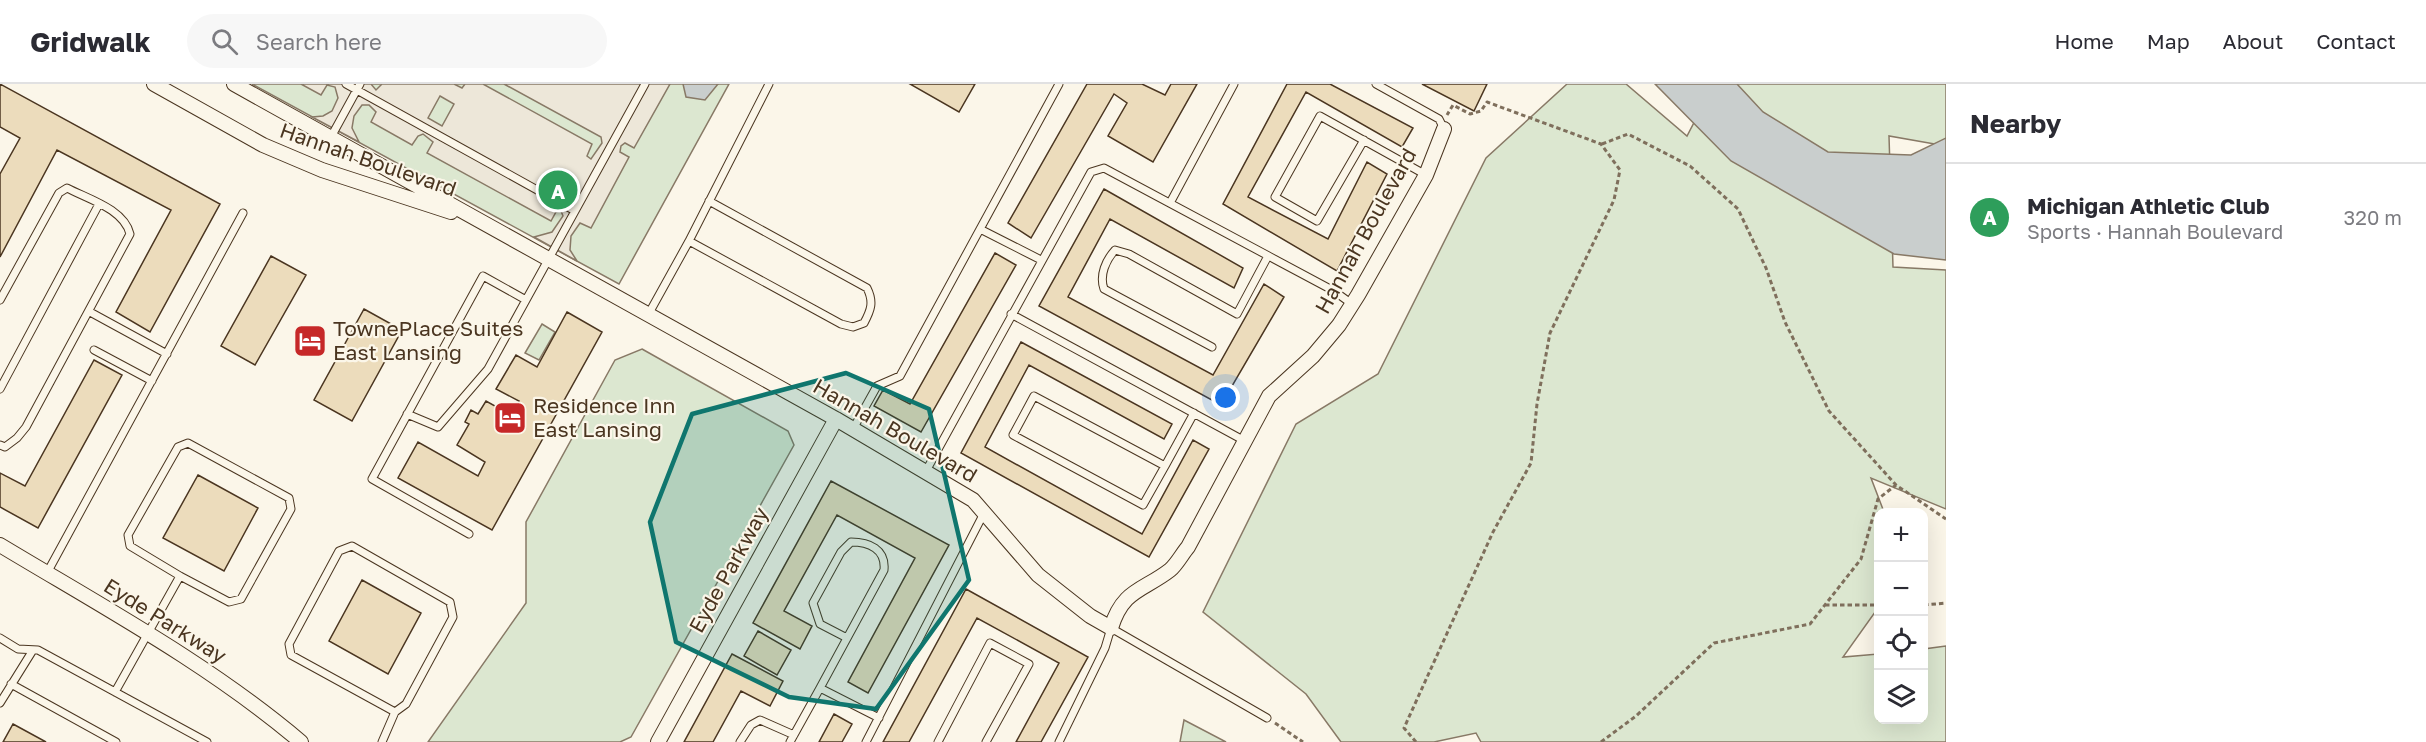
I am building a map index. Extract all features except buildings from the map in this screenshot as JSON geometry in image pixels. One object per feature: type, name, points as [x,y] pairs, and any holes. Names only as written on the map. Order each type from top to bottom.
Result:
[{"type":"street","name":"Hannah Boulevard","points":[[154,84],[283,154],[322,170],[475,219]]},
{"type":"street","name":"Hannah Boulevard","points":[[234,84],[836,419],[973,500],[1038,575],[1090,616],[1111,628],[1117,609],[1145,584],[1171,569],[1188,547],[1269,396],[1313,356],[1339,326],[1426,175],[1442,127]]},
{"type":"street","name":"Eyde Parkway","points":[[658,742],[836,419]]},
{"type":"street","name":"Eyde Parkway","points":[[0,545],[175,648],[233,689],[301,742]]},
{"type":"lane","points":[[346,84],[358,87],[575,211]]},
{"type":"lane","points":[[407,414],[438,427],[488,369],[645,84]]},
{"type":"lane","points":[[648,315],[689,241],[769,84]]},
{"type":"lane","points":[[853,429],[878,386],[900,376],[1059,84]]},
{"type":"lane","points":[[1170,203],[1234,84]]},
{"type":"lane","points":[[1376,84],[1439,119],[1442,127]]},
{"type":"lane","points":[[331,137],[358,87]]},
{"type":"lane","points":[[1364,140],[1317,221],[1275,197],[1320,116],[1364,140],[1426,175]]},
{"type":"lane","points":[[926,471],[1091,172],[1104,168],[1352,304]]},
{"type":"lane","points":[[0,300],[58,193],[67,188],[115,212],[128,224],[130,234],[26,427],[5,447],[0,445]]},
{"type":"lane","points":[[689,241],[841,324],[853,327],[864,323],[870,312],[873,299],[867,288],[709,201]]},
{"type":"lane","points":[[0,388],[99,204]]},
{"type":"lane","points":[[46,573],[243,213]]},
{"type":"lane","points":[[980,229],[1041,260]]},
{"type":"lane","points":[[1212,347],[1104,289],[1104,269],[1110,256],[1115,250],[1129,254],[1237,314],[1268,256]]},
{"type":"lane","points":[[469,534],[372,479],[483,276],[526,300]]},
{"type":"lane","points":[[90,312],[167,354]]},
{"type":"lane","points":[[1011,314],[1244,440]]},
{"type":"lane","points":[[94,350],[152,381]]},
{"type":"lane","points":[[1165,466],[1034,396],[1013,435],[1143,505],[1165,466],[1194,413]]},
{"type":"lane","points":[[188,443],[289,498],[291,509],[241,599],[230,602],[180,576],[130,546],[128,535],[178,447],[188,443]]},
{"type":"lane","points":[[866,742],[984,513]]},
{"type":"lane","points":[[790,742],[820,688],[884,570],[885,560],[880,552],[866,542],[851,542],[841,552],[813,603],[820,624],[847,638]]},
{"type":"lane","points":[[382,742],[395,712],[405,704],[453,617],[450,602],[352,546],[339,551],[289,644],[291,655],[395,712]]},
{"type":"lane","points":[[116,692],[180,576]]},
{"type":"lane","points":[[1059,742],[1105,648],[1111,628],[1267,718]]},
{"type":"lane","points":[[0,638],[18,649],[33,650],[207,742]]},
{"type":"lane","points":[[938,742],[990,643],[1029,664],[986,742]]},
{"type":"lane","points":[[0,702],[33,650]]},
{"type":"lane","points":[[11,684],[116,742]]},
{"type":"lane","points":[[820,688],[879,718]]},
{"type":"lane","points":[[740,742],[751,725],[760,720],[794,735]]},
{"type":"path","points":[[1416,742],[1404,728],[1493,532],[1531,463],[1537,404],[1550,333],[1614,200],[1620,170],[1601,144],[1486,102],[1481,111],[1470,114],[1453,105],[1442,127]]},
{"type":"path","points":[[1601,144],[1628,134],[1690,166],[1738,209],[1766,268],[1785,322],[1829,411],[1896,485],[1946,519]]},
{"type":"path","points":[[1601,742],[1635,716],[1714,643],[1810,624],[1861,559],[1878,499],[1896,485]]},
{"type":"path","points":[[1928,605],[1946,603]]},
{"type":"path","points":[[1825,605],[1874,605]]},
{"type":"path","points":[[1267,718],[1303,742]]},
{"type":"highlighted area","points":[[846,373],[929,409],[969,580],[876,709],[789,697],[676,642],[650,522],[692,414]]},
{"type":"green space","points":[[252,84],[729,84],[619,284]]},
{"type":"green space","points":[[1567,84],[1626,84],[1687,136],[1714,84],[1946,84],[1946,146],[1889,136],[1893,267],[1946,270],[1946,509],[1871,478],[1882,508],[1874,508],[1874,614],[1843,657],[1874,654],[1874,724],[1928,724],[1928,648],[1946,646],[1946,742],[1481,742],[1476,733],[1434,742],[1341,742],[1306,694],[1203,612],[1296,424],[1378,374],[1486,158]]},
{"type":"green space","points":[[542,324],[555,332],[539,360],[525,353]]},
{"type":"green space","points":[[642,349],[788,431],[794,445],[631,737],[620,742],[428,742],[526,603],[526,522],[615,360]]},
{"type":"green space","points":[[1184,720],[1226,742],[1180,742]]},
{"type":"shaded area","points":[[301,84],[371,84],[376,90],[382,84],[454,84],[462,88],[465,84],[483,84],[592,144],[587,156],[591,159],[602,143],[601,137],[504,84],[670,84],[634,148],[625,143],[621,146],[620,152],[629,157],[591,228],[580,223],[571,236],[570,250],[577,261],[534,237],[552,232],[563,216],[561,211],[556,212],[551,221],[427,153],[433,142],[423,134],[418,136],[412,145],[371,122],[376,112],[369,105],[362,105],[354,116],[352,128],[359,142],[312,117],[323,116],[332,111],[338,98],[335,87],[327,85],[321,95]],"holes":[[[440,96],[454,104],[442,126],[428,118]]]},
{"type":"shaded area","points":[[683,84],[718,84],[705,100],[686,97]]},
{"type":"shaded area","points":[[1655,84],[1737,84],[1763,112],[1828,152],[1911,155],[1946,138],[1946,260],[1894,254],[1731,161]]},
{"type":"place","name":"Michigan Athletic Club","points":[[558,190]]},
{"type":"place","name":"TownePlace Suites East Lansing","points":[[310,341]]},
{"type":"place","name":"Residence Inn East Lansing","points":[[510,418]]}]
